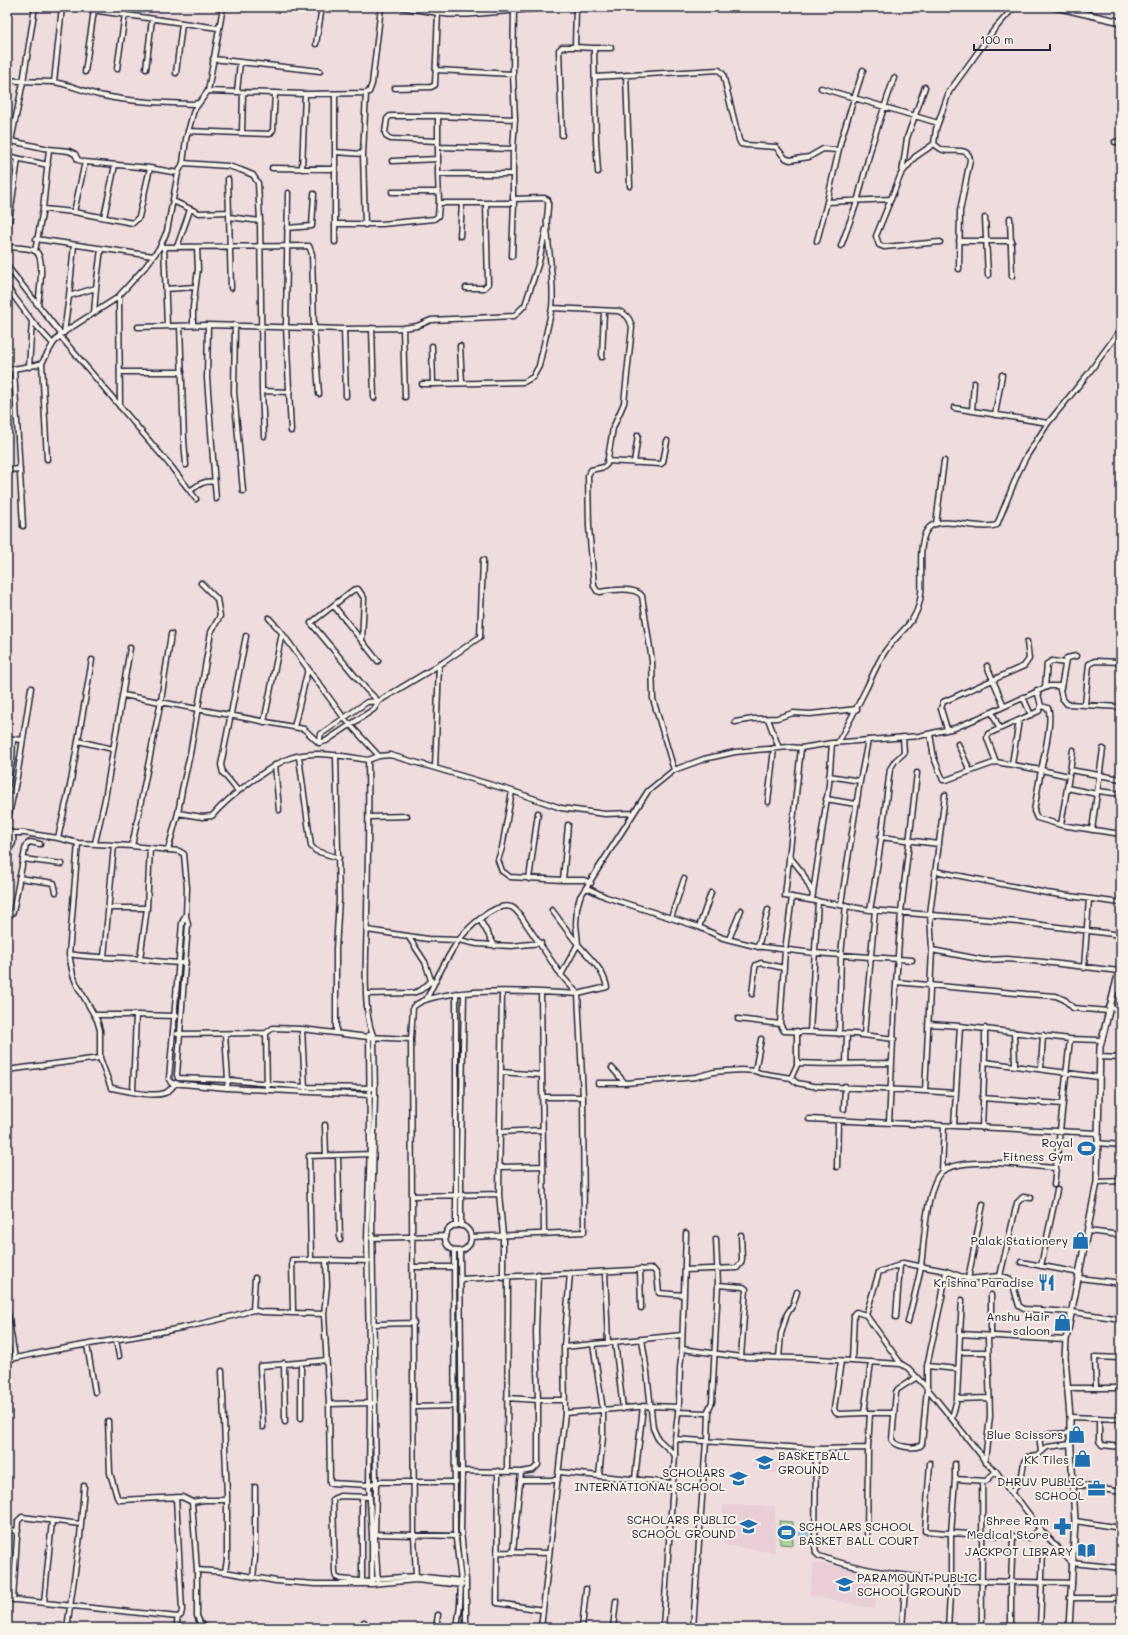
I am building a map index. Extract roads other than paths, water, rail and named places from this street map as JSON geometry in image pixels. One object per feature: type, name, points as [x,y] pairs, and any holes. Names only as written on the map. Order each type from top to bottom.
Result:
[{"type":"street","points":[[35,7],[24,82],[7,156],[48,165]]},
{"type":"street","points":[[54,82],[62,7]]},
{"type":"street","points":[[70,7],[218,28]]},
{"type":"street","points":[[167,326],[166,289],[162,247],[167,231],[178,173],[183,163],[188,131],[194,110],[208,91],[218,28],[223,7]]},
{"type":"street","points":[[316,44],[322,7]]},
{"type":"street","points":[[208,91],[305,94],[369,92],[372,84],[381,7]]},
{"type":"street","points":[[403,7],[461,14],[488,9],[548,7]]},
{"type":"street","points":[[575,47],[576,7]]},
{"type":"street","points":[[940,242],[884,247],[878,245],[876,236],[902,174],[915,157],[934,144],[938,123],[949,92],[992,31],[1014,7]]},
{"type":"street","points":[[1055,7],[1121,22]]},
{"type":"street","points":[[512,256],[514,201],[513,149],[515,119],[513,74],[514,9]]},
{"type":"street","points":[[85,72],[94,10]]},
{"type":"street","points":[[395,88],[434,86],[436,83],[438,12]]},
{"type":"street","points":[[117,68],[125,14]]},
{"type":"street","points":[[146,69],[152,19]]},
{"type":"street","points":[[176,73],[182,24]]},
{"type":"street","points":[[562,135],[559,50],[562,47],[611,48]]},
{"type":"street","points":[[593,48],[598,172]]},
{"type":"street","points":[[213,59],[320,70]]},
{"type":"street","points":[[237,92],[240,62]]},
{"type":"street","points":[[437,70],[513,74]]},
{"type":"street","points":[[595,77],[719,70],[723,74],[741,144],[776,147],[785,158],[790,160],[810,156],[823,149],[838,150]]},
{"type":"street","points":[[817,241],[838,150],[856,98],[863,70]]},
{"type":"street","points":[[626,75],[630,186]]},
{"type":"street","points":[[841,246],[857,202],[872,144],[894,78]]},
{"type":"street","points":[[7,80],[24,82],[54,82],[103,96],[128,100],[161,103],[198,103]]},
{"type":"street","points":[[902,174],[907,138],[925,87]]},
{"type":"street","points":[[821,88],[938,123]]},
{"type":"street","points":[[242,133],[243,92]]},
{"type":"street","points":[[188,131],[272,133],[275,93]]},
{"type":"street","points":[[365,225],[363,154],[366,93]]},
{"type":"street","points":[[302,169],[305,94]]},
{"type":"street","points":[[335,94],[334,170],[336,242]]},
{"type":"street","points":[[438,141],[391,139],[387,137],[385,133],[387,119],[390,116],[438,116],[515,119]]},
{"type":"street","points":[[335,224],[365,225],[434,219],[438,216],[438,116]]},
{"type":"street","points":[[11,141],[49,149],[70,151],[75,154],[78,160],[85,162],[150,168],[178,173]]},
{"type":"street","points":[[1114,142],[1121,141]]},
{"type":"street","points":[[934,144],[943,150],[962,151],[967,152],[970,155],[960,212],[959,269]]},
{"type":"street","points":[[438,147],[513,149]]},
{"type":"street","points":[[35,251],[36,239],[43,209],[49,149]]},
{"type":"street","points":[[335,152],[363,154]]},
{"type":"street","points":[[7,236],[18,159]]},
{"type":"street","points":[[392,161],[438,159]]},
{"type":"street","points":[[74,212],[85,162]]},
{"type":"street","points":[[183,163],[228,166],[248,172],[258,183],[264,436]]},
{"type":"street","points":[[104,217],[115,165]]},
{"type":"street","points":[[43,209],[74,212],[130,223],[137,220],[150,168]]},
{"type":"street","points":[[272,168],[334,170]]},
{"type":"street","points":[[438,174],[513,174]]},
{"type":"street","points":[[228,178],[231,288]]},
{"type":"street","points":[[392,192],[438,192]]},
{"type":"street","points":[[288,193],[286,326],[292,431]]},
{"type":"street","points":[[287,228],[312,226],[314,194]]},
{"type":"street","points":[[138,327],[234,325],[344,329],[404,328],[417,326],[431,320],[508,317],[518,314],[525,305],[539,262],[549,204],[548,199],[439,204]]},
{"type":"street","points":[[827,202],[857,202],[891,199]]},
{"type":"street","points":[[173,201],[190,210],[200,213],[229,214],[260,221]]},
{"type":"street","points":[[466,288],[484,288],[488,284],[486,203]]},
{"type":"street","points":[[460,236],[462,204]]},
{"type":"street","points":[[177,247],[190,210]]},
{"type":"street","points":[[985,218],[988,275]]},
{"type":"street","points":[[1010,218],[1012,241],[1012,276]]},
{"type":"street","points":[[422,384],[524,382],[533,377],[539,366],[554,298],[552,262],[546,224]]},
{"type":"street","points":[[36,239],[153,256]]},
{"type":"street","points":[[959,240],[986,242],[1012,241]]},
{"type":"street","points":[[62,335],[69,296],[74,245]]},
{"type":"street","points":[[47,459],[42,363],[53,344],[62,335],[119,296],[162,247],[309,246],[311,251],[314,327],[319,394]]},
{"type":"street","points":[[7,247],[35,251],[39,254],[41,263],[38,305]]},
{"type":"street","points":[[193,326],[193,307],[198,269],[197,247]]},
{"type":"street","points":[[94,313],[101,249]]},
{"type":"street","points":[[8,268],[196,499]]},
{"type":"street","points":[[7,282],[8,268]]},
{"type":"street","points":[[7,287],[32,321],[53,344]]},
{"type":"street","points":[[166,289],[195,287]]},
{"type":"street","points":[[69,296],[96,288]]},
{"type":"street","points":[[119,296],[120,407]]},
{"type":"street","points":[[552,308],[624,313],[630,321],[632,327],[624,403],[613,428],[607,461],[604,468],[591,470],[588,475],[589,527],[594,586],[597,591],[600,592],[633,590],[640,593],[642,596],[652,661],[653,699],[674,770]]},
{"type":"street","points":[[602,357],[604,311]]},
{"type":"street","points":[[29,367],[32,321]]},
{"type":"street","points":[[208,325],[207,378],[216,499]]},
{"type":"street","points":[[234,325],[234,392],[243,491]]},
{"type":"street","points":[[180,326],[186,465]]},
{"type":"street","points":[[372,328],[374,398]]},
{"type":"street","points":[[404,328],[405,397]]},
{"type":"street","points":[[344,329],[346,396]]},
{"type":"street","points":[[838,742],[857,709],[884,652],[912,621],[917,613],[922,593],[922,553],[924,536],[927,529],[936,524],[963,524],[983,527],[997,525],[1018,473],[1048,423],[1088,374],[1121,329]]},
{"type":"street","points":[[432,346],[434,384]]},
{"type":"street","points":[[460,346],[462,383]]},
{"type":"street","points":[[7,370],[29,367],[42,363]]},
{"type":"street","points":[[14,370],[23,526]]},
{"type":"street","points":[[120,372],[182,372]]},
{"type":"street","points":[[995,414],[1002,375]]},
{"type":"street","points":[[972,411],[974,383]]},
{"type":"street","points":[[262,391],[290,392]]},
{"type":"street","points":[[954,408],[1048,423]]},
{"type":"street","points":[[634,463],[638,435]]},
{"type":"street","points":[[607,461],[661,464],[663,462],[667,441]]},
{"type":"street","points":[[936,524],[944,461]]},
{"type":"street","points":[[7,470],[20,469]]},
{"type":"street","points":[[190,491],[201,483],[209,481],[214,482]]},
{"type":"street","points":[[319,743],[321,734],[367,702],[379,701],[439,665],[480,638],[483,560]]},
{"type":"street","points":[[168,850],[178,813],[211,632],[220,616],[218,599],[201,583]]},
{"type":"street","points":[[362,641],[364,598],[358,589],[353,590],[311,623],[366,689],[379,701]]},
{"type":"street","points":[[334,606],[378,661]]},
{"type":"street","points":[[269,618],[282,633],[344,718],[379,756]]},
{"type":"street","points":[[264,722],[282,633]]},
{"type":"street","points":[[132,846],[161,701],[171,634]]},
{"type":"street","points":[[238,791],[223,773],[221,765],[246,636]]},
{"type":"street","points":[[947,729],[941,709],[943,702],[1024,666],[1030,659],[1027,642]]},
{"type":"street","points":[[95,843],[105,799],[130,648]]},
{"type":"street","points":[[1076,656],[1067,658],[1065,663],[1061,688],[1064,702],[1067,704],[1121,707]]},
{"type":"street","points":[[58,838],[71,781],[92,660]]},
{"type":"street","points":[[1045,687],[1047,664],[1052,661],[1065,663]]},
{"type":"street","points":[[1085,705],[1091,662],[1121,662]]},
{"type":"street","points":[[435,768],[439,665]]},
{"type":"street","points":[[986,666],[1004,706]]},
{"type":"street","points":[[294,727],[308,668]]},
{"type":"street","points":[[561,975],[578,944],[576,924],[577,908],[580,897],[591,883],[619,839],[648,790],[674,770],[722,754],[777,748],[801,748],[838,742],[930,734],[992,712],[1045,687],[1055,685],[1061,688]]},
{"type":"street","points":[[7,824],[17,777],[31,688]]},
{"type":"street","points":[[996,762],[987,738],[990,732],[1039,711],[1041,706],[1038,690]]},
{"type":"street","points":[[123,695],[304,729],[319,743]]},
{"type":"street","points":[[1023,697],[1031,715]]},
{"type":"street","points":[[319,743],[326,741],[374,709],[379,701]]},
{"type":"street","points":[[1041,706],[1048,708],[1050,715],[1034,814],[1037,818],[1043,821],[1121,834]]},
{"type":"street","points":[[735,722],[781,717],[796,712],[810,714],[857,709]]},
{"type":"street","points":[[992,712],[999,728]]},
{"type":"street","points":[[768,719],[777,748],[768,802]]},
{"type":"street","points":[[1012,764],[1019,720]]},
{"type":"street","points":[[930,734],[932,753],[943,780],[996,762],[1069,776]]},
{"type":"street","points":[[864,1035],[880,837],[890,769],[895,761],[904,753],[903,737]]},
{"type":"street","points":[[7,738],[22,740]]},
{"type":"street","points":[[7,786],[12,761],[13,739]]},
{"type":"street","points":[[840,904],[868,740]]},
{"type":"street","points":[[78,741],[113,749]]},
{"type":"street","points":[[812,900],[830,776],[832,743]]},
{"type":"street","points":[[958,744],[970,771]]},
{"type":"street","points":[[801,748],[785,896],[873,910],[1018,922],[1121,935]]},
{"type":"street","points":[[1092,830],[1103,749]]},
{"type":"street","points":[[1062,825],[1073,750]]},
{"type":"street","points":[[178,813],[202,817],[212,816],[238,791],[275,765],[291,757],[321,754],[368,760],[379,756],[390,755],[512,791],[561,808],[605,814],[633,813]]},
{"type":"street","points":[[336,755],[339,858],[339,913],[336,949],[336,1033]]},
{"type":"street","points":[[299,757],[311,846],[316,851],[339,858]]},
{"type":"street","points":[[368,760],[369,817],[367,994],[370,1031],[368,1037],[372,1154],[374,1324],[373,1403],[369,1485],[374,1534]]},
{"type":"street","points":[[275,765],[279,810]]},
{"type":"street","points":[[1070,770],[1121,779]]},
{"type":"street","points":[[889,1123],[901,912],[917,773]]},
{"type":"street","points":[[830,776],[860,781]]},
{"type":"street","points":[[1067,788],[1121,794]]},
{"type":"street","points":[[512,791],[502,848],[498,860],[502,871],[510,877],[529,879],[584,880],[591,883]]},
{"type":"street","points":[[925,1090],[932,950],[930,914],[945,795]]},
{"type":"street","points":[[826,799],[856,804]]},
{"type":"street","points":[[529,879],[538,813]]},
{"type":"street","points":[[369,817],[407,816]]},
{"type":"street","points":[[563,880],[568,825]]},
{"type":"street","points":[[7,829],[12,833],[14,841],[7,850]]},
{"type":"street","points":[[12,833],[24,832],[78,843],[132,846],[183,852],[186,857],[186,916],[188,924],[177,1075],[180,1079]]},
{"type":"street","points":[[880,837],[939,844]]},
{"type":"street","points":[[7,918],[13,912],[27,844],[30,842],[40,844]]},
{"type":"street","points":[[78,843],[69,954],[77,985],[83,998],[95,1015],[100,1030],[100,1058],[112,1088],[133,1092],[163,1094],[180,1079],[228,1080],[305,1087],[374,1088]]},
{"type":"street","points":[[104,957],[114,845]]},
{"type":"street","points":[[140,959],[146,908],[150,848]]},
{"type":"street","points":[[789,856],[802,872],[813,894]]},
{"type":"street","points":[[23,859],[62,864]]},
{"type":"street","points":[[935,871],[1047,893],[1121,903]]},
{"type":"street","points":[[19,878],[54,883],[56,892]]},
{"type":"street","points":[[671,918],[684,879]]},
{"type":"street","points":[[587,888],[606,897],[699,927],[729,940],[758,947],[814,953],[912,960]]},
{"type":"street","points":[[699,927],[711,893]]},
{"type":"street","points":[[792,897],[785,950],[780,1024],[784,1031],[894,1038]]},
{"type":"street","points":[[1084,968],[1088,930],[1089,898]]},
{"type":"street","points":[[810,1032],[818,901]]},
{"type":"street","points":[[427,998],[432,983],[459,940],[491,911],[504,906],[514,908],[520,915],[561,975],[578,994],[583,1097],[584,1232],[503,1235],[471,1238]]},
{"type":"street","points":[[839,1034],[841,955],[846,906]]},
{"type":"street","points":[[109,908],[146,908]]},
{"type":"street","points":[[416,1576],[414,1535],[414,1238],[412,1196],[411,1039],[413,1007],[418,1002],[427,998],[456,993],[541,992],[578,994],[607,987],[600,968],[578,944],[552,910]]},
{"type":"street","points":[[729,940],[741,910]]},
{"type":"street","points":[[758,947],[768,910]]},
{"type":"street","points":[[186,916],[182,923],[174,1016],[171,1083],[227,1088],[375,1095]]},
{"type":"street","points":[[480,920],[495,946]]},
{"type":"street","points":[[367,930],[428,939],[459,940],[495,946],[540,943]]},
{"type":"street","points":[[408,936],[425,962],[432,983]]},
{"type":"street","points":[[932,950],[984,960],[1007,959],[1119,971]]},
{"type":"street","points":[[69,954],[186,964]]},
{"type":"street","points":[[752,994],[754,968],[756,965],[760,963],[784,968]]},
{"type":"street","points":[[1069,1628],[1075,1521],[1070,1417],[1065,1358],[1066,1340],[1097,1182],[1098,1077],[1101,1040],[1121,963]]},
{"type":"street","points":[[896,982],[1056,996],[1065,1000],[1073,1008],[1121,1011]]},
{"type":"street","points":[[367,994],[413,993],[432,983]]},
{"type":"street","points":[[1114,989],[1121,991]]},
{"type":"street","points":[[502,992],[499,1194],[503,1235],[503,1278]]},
{"type":"street","points":[[541,992],[544,1234]]},
{"type":"street","points":[[456,993],[456,1226]]},
{"type":"street","points":[[461,1226],[464,993]]},
{"type":"street","points":[[95,1015],[181,1017]]},
{"type":"street","points":[[133,1092],[136,1015]]},
{"type":"street","points":[[738,1019],[780,1024]]},
{"type":"street","points":[[928,1024],[985,1028],[1070,1039],[1101,1040]]},
{"type":"street","points":[[954,1126],[960,1026]]},
{"type":"street","points":[[173,1034],[266,1034],[273,1028],[302,1029],[368,1037],[411,1039]]},
{"type":"street","points":[[982,1128],[985,1028]]},
{"type":"street","points":[[302,1029],[306,1092]]},
{"type":"street","points":[[370,1031],[374,1037],[375,1095],[367,1261],[376,1482],[374,1581]]},
{"type":"street","points":[[791,1078],[797,1063],[797,1031]]},
{"type":"street","points":[[1014,1032],[1014,1065]]},
{"type":"street","points":[[225,1034],[228,1080],[227,1088]]},
{"type":"street","points":[[266,1034],[267,1090]]},
{"type":"street","points":[[846,1063],[847,1034]]},
{"type":"street","points":[[1041,1068],[1042,1035]]},
{"type":"street","points":[[755,1071],[761,1039]]},
{"type":"street","points":[[1054,1185],[1070,1039]]},
{"type":"street","points":[[1099,1057],[1121,1058]]},
{"type":"street","points":[[7,1070],[100,1058]]},
{"type":"street","points":[[985,1062],[1041,1068],[1098,1077]]},
{"type":"street","points":[[797,1063],[820,1065],[846,1063],[892,1063]]},
{"type":"street","points":[[612,1068],[625,1083]]},
{"type":"street","points":[[598,1083],[625,1083],[696,1077],[724,1070],[742,1070],[791,1078],[801,1084],[956,1093]]},
{"type":"street","points":[[501,1072],[542,1075]]},
{"type":"street","points":[[844,1109],[846,1086]]},
{"type":"street","points":[[543,1097],[583,1097]]},
{"type":"street","points":[[982,1098],[1062,1104]]},
{"type":"street","points":[[809,1119],[1098,1134]]},
{"type":"street","points":[[837,1167],[838,1121]]},
{"type":"street","points":[[325,1125],[326,1155]]},
{"type":"street","points":[[908,1322],[921,1266],[925,1218],[936,1181],[942,1171],[944,1126]]},
{"type":"street","points":[[500,1132],[542,1130]]},
{"type":"street","points":[[1098,1143],[1121,1145]]},
{"type":"street","points":[[311,1259],[309,1156],[372,1154]]},
{"type":"street","points":[[338,1155],[340,1240]]},
{"type":"street","points":[[942,1171],[963,1163],[989,1163],[1055,1168]]},
{"type":"street","points":[[500,1167],[543,1166]]},
{"type":"street","points":[[1097,1182],[1121,1181]]},
{"type":"street","points":[[1041,1266],[1057,1190]]},
{"type":"street","points":[[412,1196],[499,1194]]},
{"type":"street","points":[[1000,1276],[1017,1202],[1023,1197],[1030,1198]]},
{"type":"street","points":[[968,1280],[983,1204]]},
{"type":"street","points":[[456,1226],[461,1226],[468,1230],[471,1238],[468,1246],[460,1251],[454,1251],[447,1246],[445,1236],[449,1229],[456,1226]]},
{"type":"street","points":[[1088,1231],[1121,1235]]},
{"type":"street","points":[[663,1628],[675,1439],[679,1407],[686,1234]]},
{"type":"street","points":[[685,1270],[717,1268],[733,1269],[740,1266],[742,1259],[741,1235]]},
{"type":"street","points":[[367,1238],[414,1238],[445,1236]]},
{"type":"street","points":[[693,1628],[709,1412],[713,1398],[718,1285],[716,1239]]},
{"type":"street","points":[[454,1251],[456,1536],[461,1583],[457,1628]]},
{"type":"street","points":[[460,1251],[462,1471],[461,1531],[466,1583],[466,1628]]},
{"type":"street","points":[[293,1313],[292,1260],[311,1259],[373,1261]]},
{"type":"street","points":[[326,1260],[327,1286],[324,1314],[329,1404],[330,1483],[369,1485],[376,1482],[456,1482]]},
{"type":"street","points":[[1021,1262],[1121,1283]]},
{"type":"street","points":[[866,1315],[879,1272],[908,1263],[946,1271],[968,1280],[1000,1276],[1008,1278],[1012,1282],[1018,1306],[1022,1308],[1072,1312],[1121,1319]]},
{"type":"street","points":[[896,1317],[900,1265]]},
{"type":"street","points":[[414,1267],[454,1267]]},
{"type":"street","points":[[460,1279],[508,1278],[538,1274],[605,1272],[653,1268],[656,1272],[659,1293],[684,1295]]},
{"type":"street","points":[[640,1270],[641,1308]]},
{"type":"street","points":[[917,1377],[898,1389],[893,1413],[892,1440],[894,1443],[914,1448],[920,1446],[922,1440],[927,1388],[927,1366],[946,1271]]},
{"type":"street","points":[[605,1272],[608,1343]]},
{"type":"street","points":[[541,1628],[565,1413],[564,1347],[570,1273]]},
{"type":"street","points":[[455,1471],[520,1472],[533,1470],[538,1465],[536,1332],[538,1274]]},
{"type":"street","points":[[253,1310],[255,1278]]},
{"type":"street","points":[[507,1471],[508,1278]]},
{"type":"street","points":[[718,1285],[743,1287],[746,1289],[741,1357]]},
{"type":"street","points":[[779,1358],[783,1328],[787,1314],[793,1305],[797,1292]]},
{"type":"street","points":[[985,1462],[990,1416],[988,1352],[991,1294]]},
{"type":"street","points":[[952,1418],[957,1399],[962,1300]]},
{"type":"street","points":[[7,1309],[15,1358]]},
{"type":"street","points":[[7,1360],[221,1320],[253,1310],[262,1312],[324,1314]]},
{"type":"street","points":[[852,1361],[854,1314],[856,1312],[866,1315],[901,1364],[908,1368],[927,1388],[982,1455],[985,1462],[996,1471],[1040,1529],[1072,1563],[1121,1568]]},
{"type":"street","points":[[374,1324],[414,1323]]},
{"type":"street","points":[[960,1334],[1066,1340]]},
{"type":"street","points":[[564,1347],[682,1335]]},
{"type":"street","points":[[116,1340],[119,1356]]},
{"type":"street","points":[[642,1340],[647,1372],[652,1428],[658,1439],[675,1455]]},
{"type":"street","points":[[615,1342],[623,1409]]},
{"type":"street","points":[[593,1344],[603,1410],[603,1437],[599,1476]]},
{"type":"street","points":[[87,1345],[95,1392]]},
{"type":"street","points":[[682,1349],[741,1357],[841,1360],[901,1364]]},
{"type":"street","points":[[959,1352],[988,1352]]},
{"type":"street","points":[[1096,1388],[1095,1357],[1121,1358]]},
{"type":"street","points":[[263,1427],[260,1366],[326,1360]]},
{"type":"street","points":[[841,1360],[834,1409],[836,1413],[893,1413]]},
{"type":"street","points":[[864,1413],[871,1362]]},
{"type":"street","points":[[284,1363],[285,1422]]},
{"type":"street","points":[[301,1363],[301,1418]]},
{"type":"street","points":[[927,1366],[958,1369]]},
{"type":"street","points":[[222,1371],[227,1500],[227,1559],[225,1572]]},
{"type":"street","points":[[1067,1388],[1121,1388]]},
{"type":"street","points":[[507,1398],[564,1400]]},
{"type":"street","points":[[957,1399],[989,1398]]},
{"type":"street","points":[[329,1404],[373,1403]]},
{"type":"street","points":[[414,1407],[455,1406]]},
{"type":"street","points":[[565,1413],[623,1409],[643,1406],[679,1407]]},
{"type":"street","points":[[635,1479],[643,1406]]},
{"type":"street","points":[[678,1412],[705,1414],[709,1412]]},
{"type":"street","points":[[866,1542],[870,1412]]},
{"type":"street","points":[[1070,1417],[1121,1419]]},
{"type":"street","points":[[1099,1418],[1098,1438],[1102,1445],[1121,1447]]},
{"type":"street","points":[[108,1421],[110,1473],[117,1497],[120,1500],[182,1497],[192,1502],[204,1500],[227,1500]]},
{"type":"street","points":[[1019,1436],[1070,1433]]},
{"type":"street","points":[[1039,1436],[1041,1452]]},
{"type":"street","points":[[675,1439],[816,1449],[868,1448]]},
{"type":"street","points":[[1011,1492],[1021,1482],[1025,1459],[1029,1456],[1037,1456],[1047,1447],[1071,1444]]},
{"type":"street","points":[[816,1449],[815,1545],[816,1553],[819,1556],[850,1566],[906,1576],[981,1581],[1072,1583]]},
{"type":"street","points":[[930,1463],[925,1531],[951,1534],[1013,1536],[1028,1538],[1040,1529]]},
{"type":"street","points":[[948,1628],[955,1464]]},
{"type":"street","points":[[498,1471],[497,1603],[543,1610]]},
{"type":"street","points":[[955,1479],[986,1481],[996,1471]]},
{"type":"street","points":[[513,1552],[520,1472]]},
{"type":"street","points":[[559,1472],[672,1482]]},
{"type":"street","points":[[520,1480],[558,1480]]},
{"type":"street","points":[[982,1481],[982,1628]]},
{"type":"street","points":[[1073,1484],[1121,1492]]},
{"type":"street","points":[[67,1628],[81,1524],[84,1486]]},
{"type":"street","points":[[253,1578],[255,1558],[255,1488]]},
{"type":"street","points":[[370,1497],[340,1496],[333,1499],[336,1577],[340,1579],[362,1581],[416,1580],[466,1583]]},
{"type":"street","points":[[176,1497],[182,1610],[181,1615],[178,1617],[176,1628]]},
{"type":"street","points":[[362,1497],[362,1581]]},
{"type":"street","points":[[192,1502],[197,1570],[197,1616],[200,1623],[206,1628]]},
{"type":"street","points":[[13,1600],[18,1521],[22,1517],[81,1524]]},
{"type":"street","points":[[44,1603],[52,1521]]},
{"type":"street","points":[[1075,1521],[1121,1528]]},
{"type":"street","points":[[7,1530],[18,1531]]},
{"type":"street","points":[[374,1534],[456,1536]]},
{"type":"street","points":[[1011,1628],[1013,1536]]},
{"type":"street","points":[[1040,1628],[1043,1550]]},
{"type":"street","points":[[498,1552],[549,1553]]},
{"type":"street","points":[[197,1570],[225,1572],[253,1578],[315,1584],[374,1581],[416,1576],[461,1583]]},
{"type":"street","points":[[902,1628],[906,1576]]},
{"type":"street","points":[[582,1628],[586,1590]]},
{"type":"street","points":[[1070,1598],[1121,1598]]},
{"type":"street","points":[[7,1599],[178,1617]]},
{"type":"street","points":[[613,1628],[616,1601]]},
{"type":"street","points":[[436,1628],[438,1615]]},
{"type":"street","points":[[363,1628],[364,1622]]},
{"type":"water","points":[[800,1522],[808,1524],[808,1542],[800,1540]]},
{"type":"place","name":"Royal Fitness Gym","points":[[1086,1149]]},
{"type":"place","name":"Palak Stationery","points":[[1081,1240]]},
{"type":"place","name":"Krishna Paradise","points":[[1047,1282]]},
{"type":"place","name":"Anshu Hair saloon","points":[[1063,1323]]},
{"type":"place","name":"Blue Scissors","points":[[1076,1434]]},
{"type":"place","name":"KK Tiles","points":[[1082,1459]]},
{"type":"place","name":"BASKETBALL GROUND","points":[[765,1462]]},
{"type":"place","name":"SCHOLARS INTERNATIONAL SCHOOL","points":[[738,1479]]},
{"type":"place","name":"DHRUV PUBLIC SCHOOL","points":[[1097,1488]]},
{"type":"place","name":"SCHOLARS PUBLIC SCHOOL GROUND","points":[[749,1526]]},
{"type":"place","name":"Shree Ram Medical Store","points":[[1062,1527]]},
{"type":"place","name":"SCHOLARS SCHOOL BASKET BALL COURT","points":[[786,1533]]},
{"type":"place","name":"JACKPOT LIBRARY","points":[[1086,1551]]},
{"type":"place","name":"PARAMOUNT PUBLIC SCHOOL GROUND","points":[[844,1584]]}]
